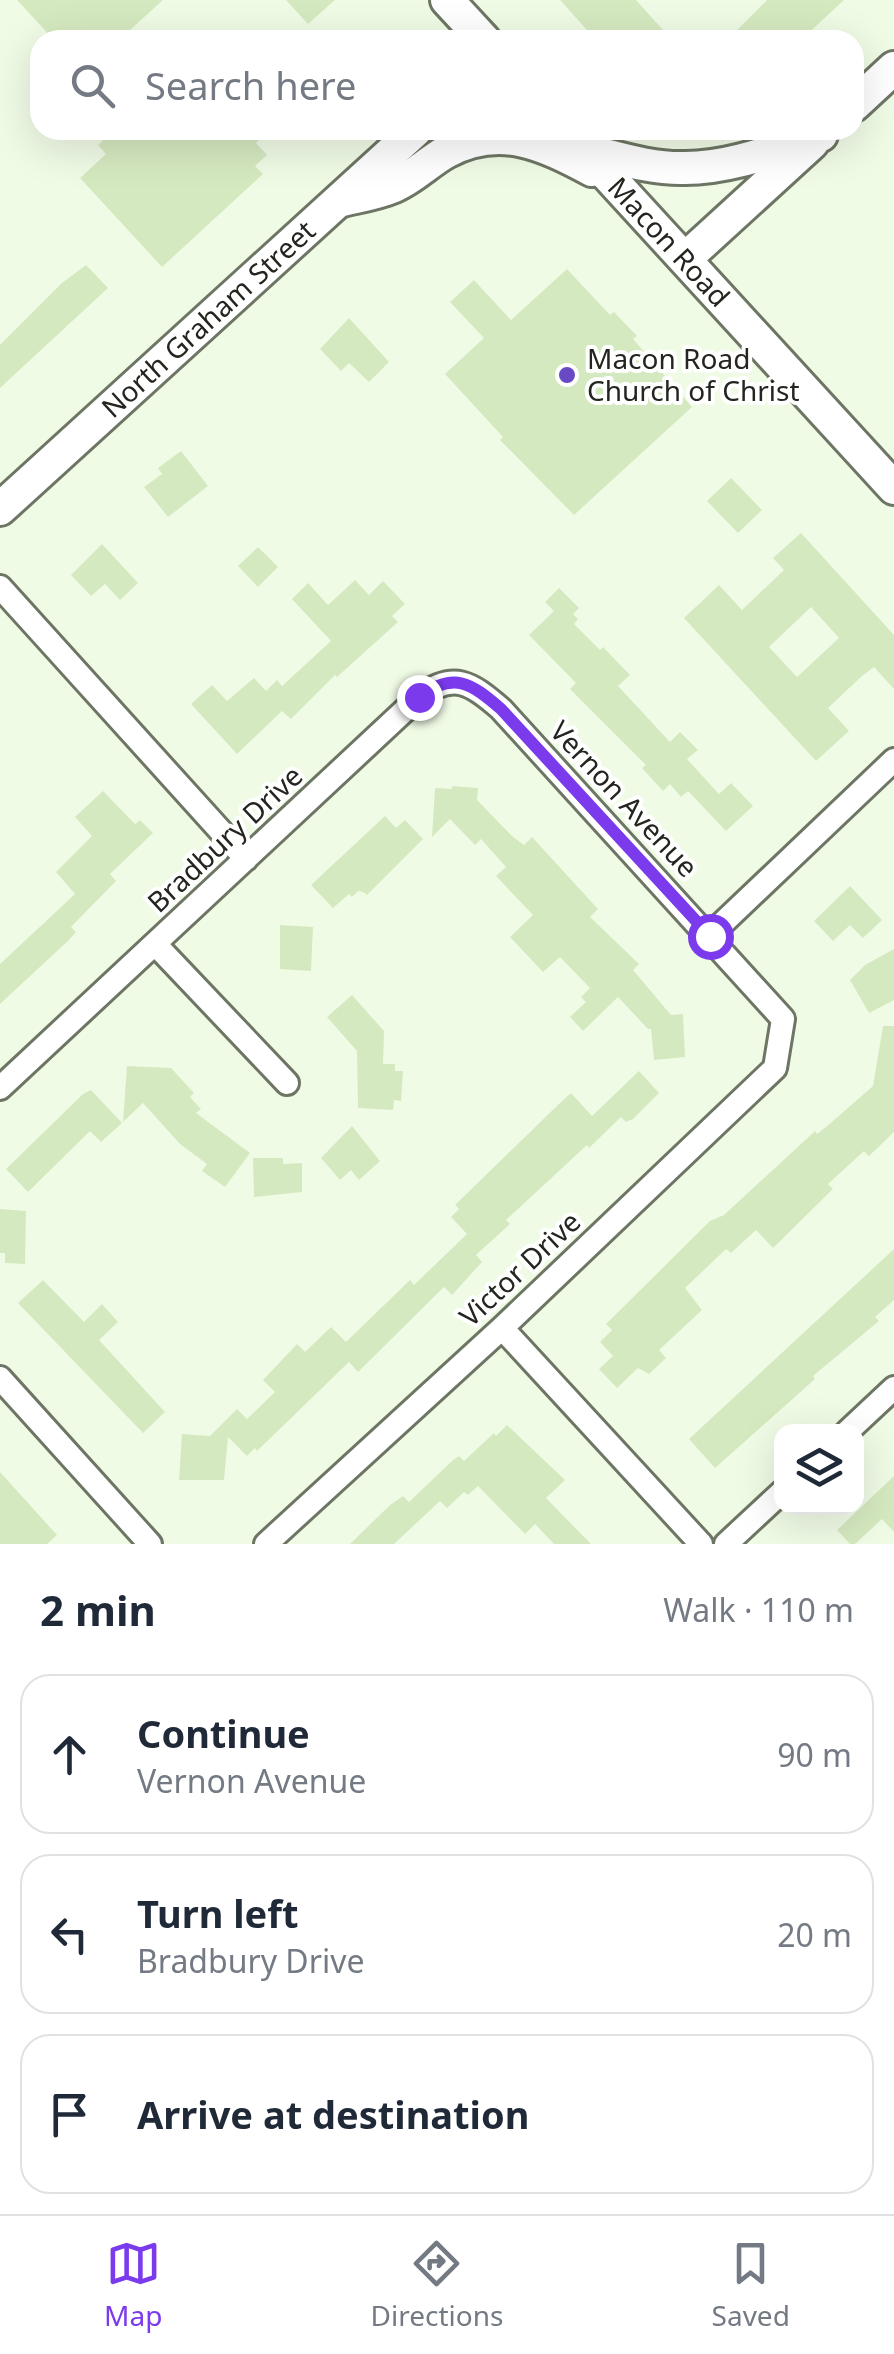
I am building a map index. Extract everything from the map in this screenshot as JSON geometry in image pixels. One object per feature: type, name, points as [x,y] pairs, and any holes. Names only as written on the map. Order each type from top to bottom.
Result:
[{"type":"main road","points":[[448,0],[475,30]]},
{"type":"main road","points":[[864,96],[894,68]]},
{"type":"main road","name":"North Graham Street","points":[[0,509],[405,140]]},
{"type":"main road","points":[[338,202],[395,186],[446,152],[484,140]]},
{"type":"main road","points":[[514,140],[540,143],[615,182]]},
{"type":"main road","points":[[576,140],[646,165],[685,168],[727,165],[800,140]]},
{"type":"main road","name":"Macon Road","points":[[576,140],[894,488]]},
{"type":"main road","points":[[685,259],[815,140]]},
{"type":"street","points":[[0,588],[246,859]]},
{"type":"street","name":"Bradbury Drive","points":[[0,1088],[436,684],[457,681],[480,691],[501,709]]},
{"type":"street","name":"Vernon Avenue","points":[[501,709],[783,1019]]},
{"type":"street","points":[[710,936],[894,760]]},
{"type":"street","points":[[156,945],[287,1083]]},
{"type":"street","name":"Victor Drive","points":[[266,1544],[502,1328],[775,1068],[783,1019]]},
{"type":"street","points":[[502,1328],[701,1544]]},
{"type":"street","points":[[0,1378],[150,1544]]},
{"type":"street","points":[[856,1424],[894,1388]]},
{"type":"street","points":[[726,1544],[774,1499]]},
{"type":"building","points":[[17,0],[163,0],[130,30],[45,30]]},
{"type":"building","points":[[286,0],[335,0],[308,24]]},
{"type":"building","points":[[560,0],[636,0],[663,30],[587,30]]},
{"type":"building","points":[[767,0],[844,0],[812,30],[737,30]]},
{"type":"building","points":[[103,140],[259,140],[256,143],[267,155],[255,166],[263,174],[162,267],[80,178],[106,154],[98,145]]},
{"type":"building","points":[[86,265],[108,288],[0,388],[0,345],[62,283]]},
{"type":"building","points":[[567,269],[610,315],[614,312],[637,336],[633,339],[692,407],[574,515],[500,440],[503,437],[445,374],[484,338],[450,302],[474,280],[511,320]]},
{"type":"building","points":[[349,318],[389,362],[369,382],[349,363],[341,371],[320,349]]},
{"type":"building","points":[[181,451],[208,486],[168,517],[144,487],[162,474],[158,468]]},
{"type":"building","points":[[731,478],[762,510],[738,533],[707,501]]},
{"type":"building","points":[[801,533],[894,635],[894,689],[874,667],[862,676],[828,708],[849,731],[816,761],[684,618],[719,585],[742,610],[784,570],[773,558]],"holes":[[[811,607],[839,638],[797,677],[769,647]]]},
{"type":"building","points":[[102,544],[138,583],[120,600],[105,584],[91,596],[71,575]]},
{"type":"building","points":[[258,547],[278,567],[258,587],[238,566]]},
{"type":"building","points":[[355,580],[369,595],[383,581],[405,604],[392,616],[398,622],[335,675],[291,719],[282,711],[237,754],[191,704],[212,685],[227,701],[254,678],[266,691],[277,680],[282,686],[331,641],[292,599],[308,583],[328,605]]},
{"type":"building","points":[[559,588],[579,608],[573,614],[578,619],[574,624],[630,675],[618,686],[670,742],[680,732],[698,750],[687,759],[719,794],[731,783],[753,806],[726,831],[688,791],[681,797],[670,784],[663,791],[642,768],[646,765],[570,689],[576,683],[529,635],[554,611],[545,602]]},
{"type":"building","points":[[435,788],[478,788],[477,800],[512,836],[524,845],[532,837],[598,909],[590,917],[639,964],[633,970],[671,1015],[683,1014],[685,1057],[654,1060],[651,1029],[618,997],[583,1031],[570,1017],[586,1002],[581,997],[590,988],[560,957],[543,972],[510,937],[533,915],[496,876],[506,867],[481,839],[475,845],[450,819],[432,837]]},
{"type":"building","points":[[103,791],[135,824],[140,820],[153,833],[110,874],[116,881],[71,927],[76,932],[69,940],[0,1004],[0,964],[75,894],[56,872],[92,836],[75,817]]},
{"type":"building","points":[[385,816],[396,828],[405,820],[423,839],[367,895],[358,891],[352,897],[349,894],[333,908],[311,885]]},
{"type":"building","points":[[850,886],[882,920],[863,938],[850,925],[833,941],[814,921]]},
{"type":"building","points":[[280,925],[313,927],[311,971],[280,969]]},
{"type":"building","points":[[894,949],[894,1000],[869,1013],[850,980],[865,965]]},
{"type":"building","points":[[352,995],[384,1031],[383,1064],[395,1064],[395,1071],[403,1071],[401,1101],[394,1100],[393,1110],[358,1108],[357,1051],[327,1017]]},
{"type":"building","points":[[883,1026],[894,1026],[894,1132],[869,1156],[864,1151],[828,1184],[833,1189],[773,1248],[756,1230],[731,1253],[726,1249],[685,1288],[702,1310],[659,1350],[666,1358],[649,1374],[638,1368],[617,1388],[599,1369],[613,1356],[600,1342],[612,1330],[606,1324],[710,1221],[724,1215],[815,1131],[817,1134],[873,1086]]},
{"type":"building","points":[[127,1066],[171,1068],[194,1093],[190,1097],[201,1109],[196,1113],[250,1153],[225,1187],[202,1171],[207,1164],[180,1144],[143,1103],[123,1122]]},
{"type":"building","points":[[639,1071],[659,1093],[633,1119],[626,1122],[621,1117],[589,1148],[587,1145],[506,1220],[510,1224],[476,1255],[482,1262],[452,1295],[444,1287],[358,1372],[349,1362],[257,1451],[255,1448],[247,1456],[228,1437],[224,1480],[179,1480],[182,1434],[210,1436],[237,1409],[247,1419],[275,1392],[263,1380],[297,1344],[305,1352],[331,1327],[346,1342],[410,1280],[414,1285],[467,1234],[451,1217],[459,1209],[455,1205],[561,1102],[571,1093],[592,1116]]},
{"type":"building","points":[[91,1090],[122,1123],[101,1142],[90,1131],[28,1192],[6,1169]]},
{"type":"building","points":[[352,1126],[380,1161],[359,1180],[351,1170],[340,1180],[321,1158]]},
{"type":"building","points":[[253,1158],[283,1158],[283,1164],[302,1163],[302,1192],[254,1197]]},
{"type":"building","points":[[0,1209],[26,1211],[25,1264],[5,1263],[5,1253],[0,1253]]},
{"type":"building","points":[[894,1249],[894,1300],[875,1317],[879,1321],[813,1376],[815,1379],[715,1468],[689,1439]]},
{"type":"building","points":[[43,1280],[84,1322],[102,1304],[118,1322],[99,1340],[165,1412],[143,1433],[18,1303]]},
{"type":"building","points":[[507,1425],[565,1480],[546,1498],[591,1544],[554,1544],[535,1524],[525,1534],[478,1486],[468,1495],[464,1492],[447,1508],[440,1501],[394,1544],[350,1544],[390,1505],[403,1496],[409,1502],[453,1460],[459,1456],[464,1461]]},
{"type":"building","points":[[0,1472],[57,1535],[47,1544],[0,1544]]},
{"type":"building","points":[[894,1476],[894,1532],[882,1519],[855,1544],[850,1544],[837,1530],[854,1514],[864,1514],[864,1504]]},
{"type":"place","name":"Macon Road Church of Christ","points":[[567,375]]},
{"type":"route","points":[[419,697],[436,684],[457,681],[480,691],[710,936]]}]
